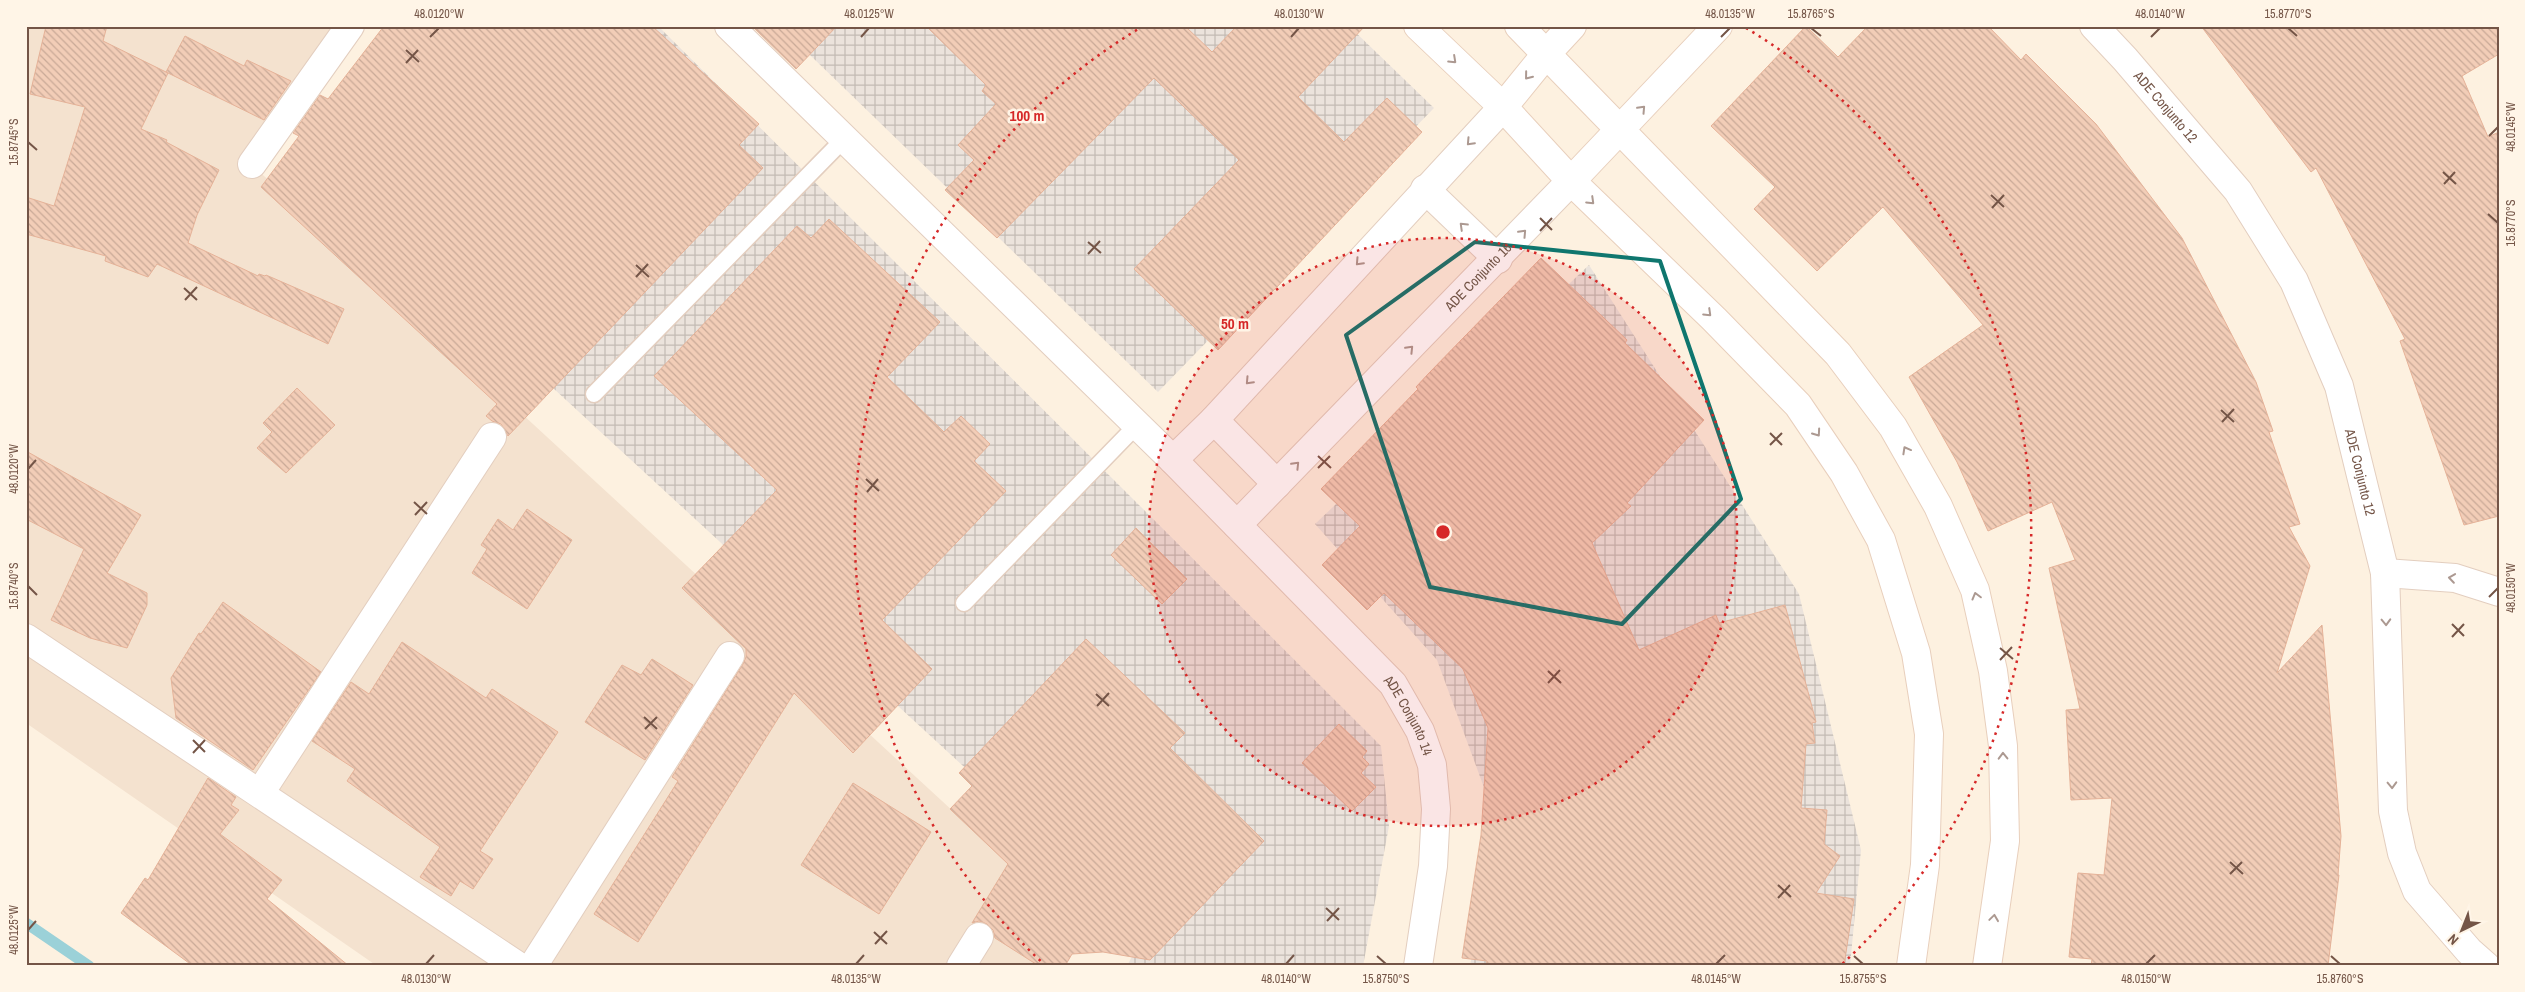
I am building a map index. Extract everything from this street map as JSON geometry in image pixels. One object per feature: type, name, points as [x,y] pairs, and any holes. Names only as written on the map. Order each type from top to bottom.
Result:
[{"type":"street","points":[[252,164],[350,26]]},
{"type":"street","name":"ADE Conjunto 14","points":[[729,26],[1173,460],[1393,684],[1420,731],[1432,765],[1436,809],[1433,866],[1418,966]]},
{"type":"street","points":[[1418,26],[1503,107],[1571,181],[1714,318],[1798,405],[1844,472],[1881,540],[1916,653],[1929,734],[1925,866],[1910,966]]},
{"type":"street","points":[[1519,26],[1838,354],[1893,428],[1938,506],[1971,582],[1993,671],[2003,746],[2005,841],[1987,966]]},
{"type":"street","points":[[1173,460],[1214,420],[1503,107],[1547,53],[1572,26]]},
{"type":"street","name":"ADE Conjunto 16","points":[[1237,525],[1498,259],[1622,130],[1718,26]]},
{"type":"street","name":"ADE Conjunto 12","points":[[2094,26],[2125,59],[2238,191],[2294,281],[2339,386],[2384,573],[2393,811],[2402,853],[2417,891],[2462,944],[2486,966]]},
{"type":"street","points":[[1426,189],[1498,259]]},
{"type":"street","points":[[1214,420],[1277,484]]},
{"type":"street","points":[[260,793],[492,437]]},
{"type":"street","points":[[2384,573],[2455,578],[2499,592]]},
{"type":"street","points":[[26,638],[518,966]]},
{"type":"street","points":[[533,966],[730,656]]},
{"type":"street","points":[[962,966],[978,937]]},
{"type":"lane","points":[[594,394],[844,139]]},
{"type":"lane","points":[[964,603],[1137,425]]},
{"type":"highlighted area","points":[[1475,242],[1660,261],[1741,499],[1622,624],[1430,587],[1346,335]]},
{"type":"shaded area","points":[[26,26],[366,26],[252,165],[1070,919],[1049,966],[377,966],[26,723]]},
{"type":"shaded area","points":[[393,26],[658,26],[1381,746],[1389,826],[1363,966],[1127,966],[1141,939],[1115,906],[299,154]]},
{"type":"shaded area","points":[[780,26],[1349,26],[1434,108],[1158,392]]},
{"type":"shaded area","points":[[1589,265],[1799,594],[1861,850],[1850,966],[1470,966],[1496,820],[1437,660],[1315,524]]},
{"type":"building","points":[[46,26],[107,26],[103,41],[168,73],[141,129],[167,140],[166,142],[219,170],[197,215],[188,243],[258,276],[259,274],[266,275],[344,309],[328,344],[157,264],[148,277],[105,261],[106,256],[26,234],[26,197],[54,206],[85,107],[30,94]]},
{"type":"building","points":[[384,26],[652,26],[759,124],[739,145],[763,168],[508,436],[501,424],[492,421],[486,416],[497,404],[261,187],[299,136],[293,133],[320,95],[328,99]]},
{"type":"building","points":[[752,26],[837,26],[796,69]]},
{"type":"building","points":[[926,26],[1185,26],[1212,52],[1237,26],[1365,26],[1298,97],[1344,142],[1387,98],[1422,132],[1218,350],[1134,269],[1239,160],[1154,78],[997,238],[945,190],[974,160],[958,145],[996,104],[982,91],[986,85]]},
{"type":"building","points":[[1806,26],[1838,57],[1868,26],[1988,26],[2021,60],[2026,54],[2096,124],[2182,238],[2256,382],[2273,431],[2269,432],[2300,524],[2289,527],[2310,566],[2277,673],[2322,625],[2341,836],[2339,875],[2328,966],[2091,966],[2092,959],[2069,957],[2078,873],[2104,875],[2112,798],[2071,800],[2066,710],[2080,709],[2049,568],[2075,560],[2052,502],[1988,531],[1957,462],[1909,377],[1983,325],[1883,207],[1817,271],[1754,209],[1775,187],[1711,126]]},
{"type":"building","points":[[2201,26],[2499,26],[2499,54],[2462,76],[2488,137],[2499,132],[2499,516],[2464,525],[2400,341],[2405,339],[2316,168],[2311,172]]},
{"type":"building","points":[[185,36],[244,66],[247,60],[291,81],[264,120],[166,72]]},
{"type":"building","points":[[829,219],[940,322],[887,377],[944,432],[961,416],[990,444],[974,461],[1006,491],[882,620],[932,669],[853,753],[794,693],[638,942],[594,914],[678,781],[672,777],[746,657],[746,649],[682,588],[777,490],[654,376],[797,226],[811,238]]},
{"type":"building","points":[[1541,258],[1627,340],[1625,343],[1704,420],[1627,503],[1631,506],[1592,543],[1639,650],[1716,615],[1719,623],[1785,605],[1816,722],[1812,723],[1815,743],[1806,744],[1801,808],[1827,810],[1824,844],[1840,856],[1816,893],[1854,899],[1844,966],[1486,966],[1487,961],[1462,958],[1481,835],[1488,728],[1463,669],[1384,593],[1367,610],[1322,565],[1360,526],[1321,489],[1418,389],[1416,387],[1429,373]]},
{"type":"building","points":[[297,388],[335,425],[286,473],[257,448],[272,432],[263,423]]},
{"type":"building","points":[[26,451],[141,515],[107,573],[147,593],[147,605],[127,648],[90,638],[51,620],[84,549],[26,519]]},
{"type":"building","points":[[527,509],[572,540],[527,609],[472,573],[487,549],[481,545],[498,519],[513,530]]},
{"type":"building","points":[[1136,528],[1187,579],[1162,604],[1111,555]]},
{"type":"building","points":[[223,602],[321,672],[253,770],[176,718],[171,678],[199,633],[201,634]]},
{"type":"building","points":[[1086,639],[1185,733],[1170,748],[1264,841],[1150,960],[1103,952],[1072,954],[1065,966],[1039,966],[995,938],[993,930],[987,924],[979,921],[972,923],[1008,864],[950,809],[972,786],[959,773]]},
{"type":"building","points":[[402,642],[486,698],[492,689],[558,732],[480,851],[493,859],[473,889],[460,881],[451,896],[420,877],[440,847],[347,781],[355,769],[312,741],[351,682],[369,694]]},
{"type":"building","points":[[652,659],[693,685],[645,760],[585,722],[622,665],[641,675]]},
{"type":"building","points":[[1339,724],[1367,751],[1362,757],[1369,764],[1361,773],[1376,787],[1352,811],[1302,763]]},
{"type":"building","points":[[208,778],[236,797],[231,805],[239,810],[220,834],[282,880],[267,899],[349,966],[193,966],[121,913],[145,878],[148,880]]},
{"type":"building","points":[[853,783],[931,832],[879,914],[801,865]]},
{"type":"waterway","points":[[26,923],[89,966]]}]
